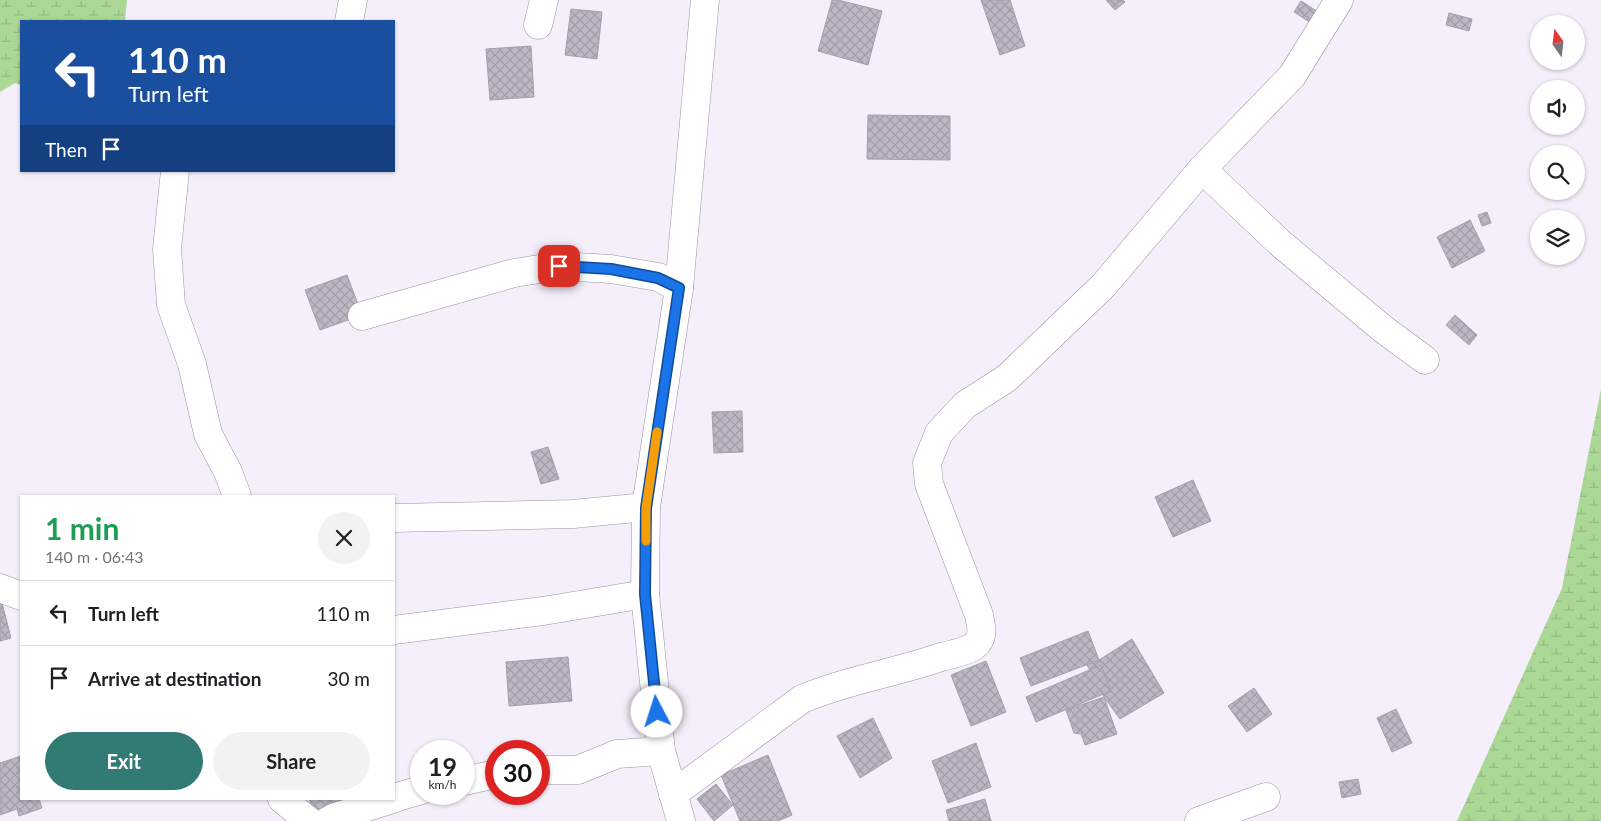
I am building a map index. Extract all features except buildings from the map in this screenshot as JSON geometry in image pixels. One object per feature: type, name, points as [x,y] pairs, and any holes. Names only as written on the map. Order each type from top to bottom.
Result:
[{"type":"street","points":[[349,20],[353,0]]},
{"type":"street","points":[[681,821],[660,751],[645,594],[646,508],[679,288],[705,0]]},
{"type":"street","points":[[673,794],[802,699],[825,690],[922,664],[974,647],[981,638],[982,630],[979,615],[929,484],[927,463],[939,433],[965,405],[1007,378],[1104,285],[1202,169],[1292,76],[1339,0]]},
{"type":"street","points":[[1202,169],[1280,243],[1383,329],[1424,360]]},
{"type":"street","points":[[174,172],[167,249],[171,305],[192,364],[208,434],[228,472],[237,495]]},
{"type":"street","points":[[362,316],[514,273],[559,266],[611,269],[658,278],[679,288]]},
{"type":"street","points":[[395,518],[573,514],[646,508]]},
{"type":"street","points":[[0,588],[20,596]]},
{"type":"street","points":[[395,630],[543,611],[645,594]]},
{"type":"street","points":[[550,770],[578,770],[617,754],[660,751]]},
{"type":"street","points":[[395,798],[410,794]]},
{"type":"street","points":[[1199,821],[1266,797]]},
{"type":"street","points":[[283,800],[309,821]]},
{"type":"street","points":[[328,821],[335,817],[390,800]]},
{"type":"green space","points":[[0,0],[127,0],[125,20],[20,20],[20,85],[15,83],[0,92]]},
{"type":"green space","points":[[1601,389],[1601,821],[1457,821],[1562,588]]},
{"type":"slow traffic","points":[[646,541],[646,508],[657,432]]},
{"type":"route","points":[[559,266],[611,269],[658,278],[679,288],[646,508],[645,594],[657,712]]}]
